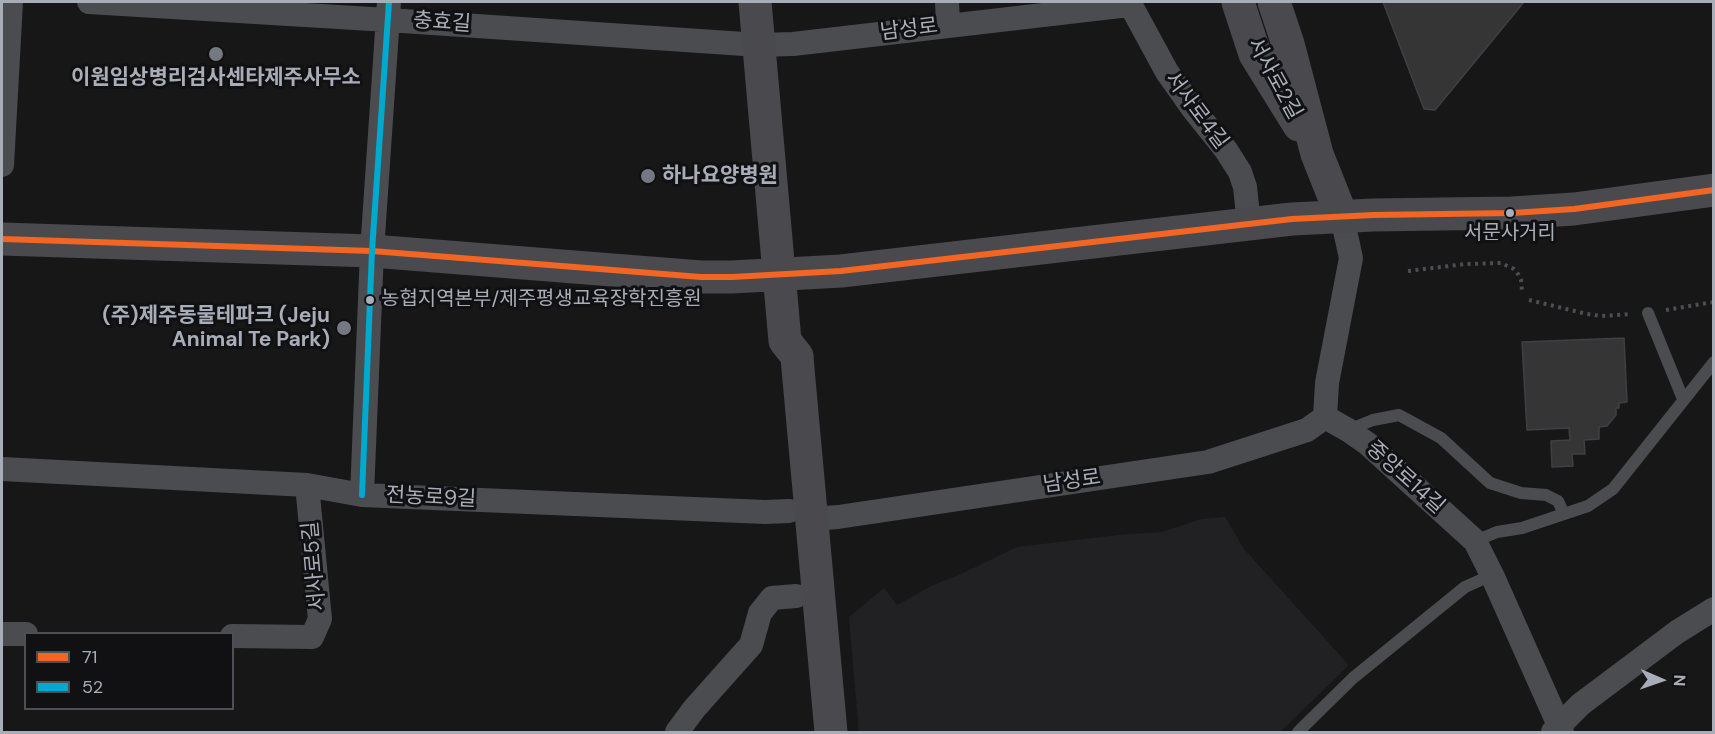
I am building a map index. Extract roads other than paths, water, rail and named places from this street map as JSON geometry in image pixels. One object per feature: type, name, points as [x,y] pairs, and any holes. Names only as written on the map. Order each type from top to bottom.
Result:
[{"type":"street","points":[[2,165],[11,2]]},
{"type":"street","name":"충효길","points":[[89,2],[389,11],[759,45]]},
{"type":"street","points":[[755,2],[785,342],[775,357],[831,732]]},
{"type":"street","points":[[947,2],[948,26]]},
{"type":"street","name":"서사로2길","points":[[1238,2],[1255,54],[1317,154]]},
{"type":"street","name":"서사로2길","points":[[1274,2],[1288,44],[1317,154],[1342,217]]},
{"type":"street","name":"남성로","points":[[759,45],[793,44],[1129,3]]},
{"type":"street","name":"서사로4길","points":[[1129,3],[1167,72],[1227,150],[1240,172],[1245,187],[1249,225]]},
{"type":"street","points":[[362,495],[372,251],[389,11]]},
{"type":"street","points":[[2,239],[372,251],[701,277],[732,277],[825,273],[1292,219],[1512,213],[1574,209],[1713,190]]},
{"type":"street","points":[[1325,417],[1326,383],[1351,258],[1342,217]]},
{"type":"street","name":"남성로","points":[[800,515],[861,514],[1208,462],[1307,430],[1325,417]]},
{"type":"street","name":"중앙로14길","points":[[1325,417],[1368,444],[1475,542],[1492,575],[1558,730]]},
{"type":"street","name":"전농로9길","points":[[2,470],[307,485],[362,495],[800,515]]},
{"type":"street","name":"서사로5길","points":[[234,636],[312,637],[320,619],[307,485]]},
{"type":"street","points":[[800,515],[796,596],[808,732]]},
{"type":"street","points":[[677,732],[694,709],[751,645],[760,613],[772,598],[796,596]]},
{"type":"street","points":[[1558,730],[1581,705],[1677,632],[1713,609]]},
{"type":"street","points":[[2,634],[24,634]]},
{"type":"lane","points":[[1648,312],[1683,399]]},
{"type":"lane","points":[[1475,542],[1497,532],[1522,528],[1588,507],[1613,489],[1713,362]]},
{"type":"lane","points":[[1348,430],[1372,420],[1399,415],[1441,438],[1490,483],[1521,493],[1546,495],[1558,501],[1564,514]]},
{"type":"lane","points":[[1298,732],[1353,678],[1465,587],[1492,575]]},
{"type":"place","name":"이원임상병리검사센타제주사무소","points":[[216,54]]},
{"type":"place","name":"하나요양병원","points":[[648,176]]},
{"type":"place","name":"서문사거리","points":[[1510,213]]},
{"type":"place","name":"농협지역본부/제주평생교육장학진흥원","points":[[370,300]]},
{"type":"place","name":"(주)제주동물테파크 (Jeju Animal Te Park)","points":[[344,328]]}]
